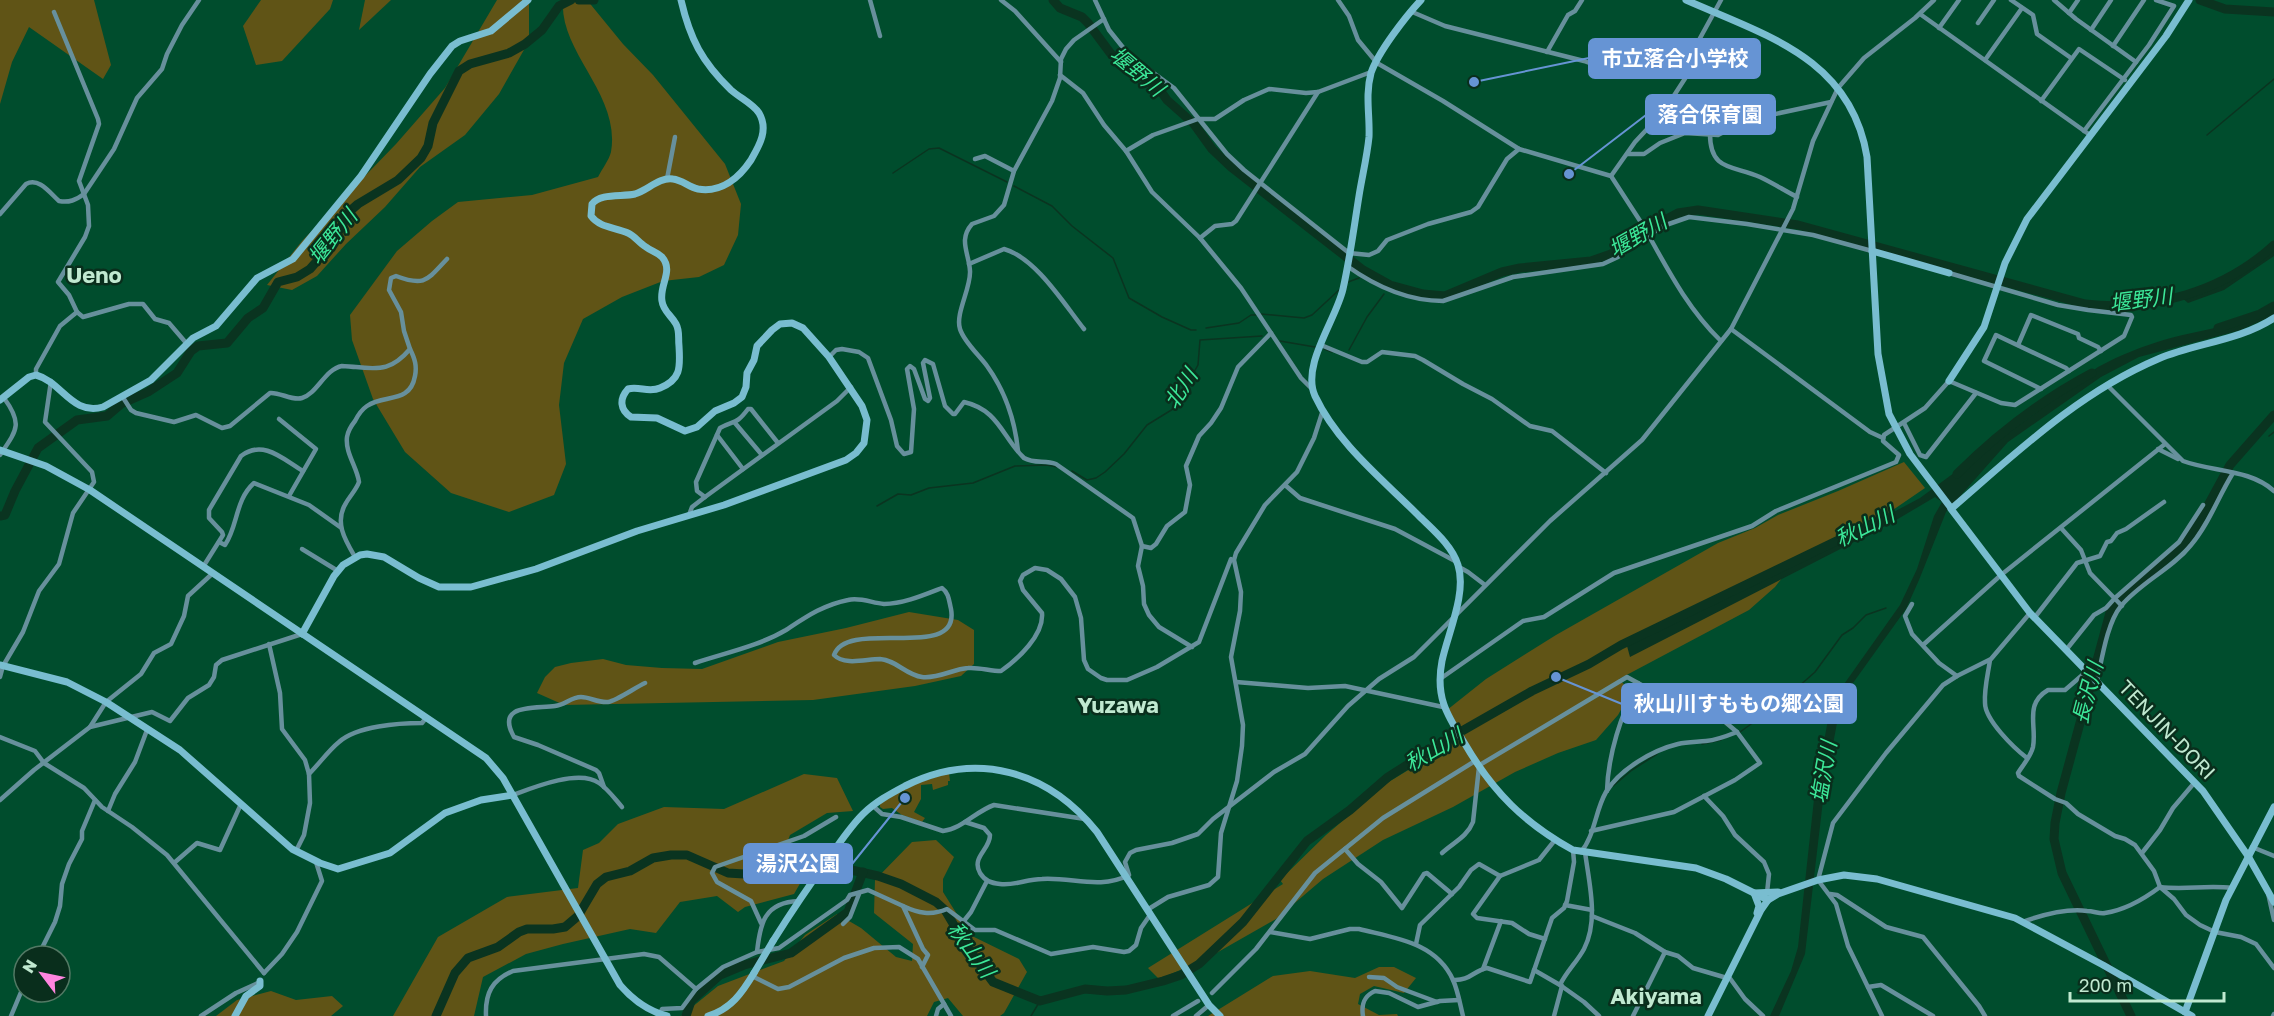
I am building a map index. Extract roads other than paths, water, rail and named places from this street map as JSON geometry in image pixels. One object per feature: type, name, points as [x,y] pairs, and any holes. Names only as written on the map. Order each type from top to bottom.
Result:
[{"type":"street","points":[[0,214],[31,182],[36,182],[64,202],[84,194],[114,149],[136,98],[162,69],[182,25],[199,0]]},
{"type":"street","points":[[528,0],[491,32],[460,41],[452,46],[430,74],[361,176],[299,253],[286,263],[257,278],[216,326],[194,338],[151,380],[103,407],[87,409],[72,401],[51,381],[36,375],[29,377],[2,399],[12,409],[17,422],[11,440],[1,452],[40,464],[90,490],[486,758],[503,778],[604,960],[627,994],[663,1015]]},
{"type":"street","points":[[90,727],[152,712],[170,721],[188,698],[209,685],[214,677],[216,665],[222,660],[302,634],[338,571],[355,557],[367,554],[384,557],[430,584],[449,589],[463,589],[536,569],[637,531],[724,505],[846,460],[856,453],[864,443],[867,420],[851,387],[829,357],[797,324],[786,323],[772,330],[757,346],[754,360],[747,373],[746,387],[742,397],[715,411],[697,427],[685,431],[657,418],[634,418],[625,414],[622,408],[622,399],[628,389],[635,387],[658,389],[669,383],[678,371],[681,360],[678,330],[665,311],[662,301],[667,272],[665,261],[657,252],[644,247],[630,234],[597,223],[591,216],[590,208],[595,200],[639,192],[667,179],[680,180],[697,188],[707,189],[725,185],[744,170],[759,148],[763,131],[759,114],[729,87],[693,42],[681,0]]},
{"type":"street","points":[[870,0],[880,36]]},
{"type":"street","points":[[1001,0],[1015,11],[1061,62]]},
{"type":"street","points":[[1095,0],[1104,19],[1129,56],[1174,88],[1217,144],[1259,183],[1349,254],[1369,255],[1378,251],[1387,240],[1428,224],[1471,212],[1479,207],[1507,159],[1519,149]]},
{"type":"street","points":[[1338,0],[1349,16],[1358,40],[1377,63],[1519,149],[1611,176],[1692,309],[1721,341]]},
{"type":"street","points":[[1311,388],[1314,361],[1335,315],[1343,290],[1369,138],[1368,89],[1372,71],[1410,11],[1421,0]]},
{"type":"street","points":[[1546,52],[1568,15],[1575,11],[1582,0]]},
{"type":"street","name":"TENJIN-DORI","points":[[1686,0],[1794,50],[1819,67],[1838,88],[1860,129],[1865,150],[1881,380],[1895,429],[1910,454],[2032,615],[2195,782],[2248,856],[2274,902]]},
{"type":"street","points":[[1611,176],[1649,125],[1664,111],[1686,77],[1699,40],[1720,0]]},
{"type":"street","points":[[965,822],[984,828],[990,836],[977,864],[980,873],[987,880],[1010,884],[1048,878],[1095,884],[1129,874],[1125,862],[1136,850],[1172,843],[1198,834],[1274,772],[1305,754],[1348,706],[1379,679],[1414,657],[1550,521],[1642,440],[1731,329],[1788,219],[1797,197],[1813,141],[1838,88],[1871,52],[1920,14],[1934,0]]},
{"type":"street","points":[[1939,28],[1959,0]]},
{"type":"street","points":[[1978,23],[1994,0]]},
{"type":"street","points":[[2011,0],[2033,15],[2037,33],[2071,58]]},
{"type":"street","points":[[2054,0],[2136,62]]},
{"type":"street","points":[[2069,13],[2078,0]]},
{"type":"street","points":[[2091,30],[2111,0]]},
{"type":"street","points":[[2113,46],[2144,0]]},
{"type":"street","points":[[2126,81],[2136,62],[2174,6],[2156,0]]},
{"type":"street","points":[[1883,438],[1884,435],[1925,408],[1949,381],[1984,327],[2013,243],[2027,219],[2126,81],[2166,36],[2188,1]]},
{"type":"street","points":[[1984,60],[2022,8]]},
{"type":"street","points":[[1410,11],[1445,26],[1595,65]]},
{"type":"street","points":[[54,12],[99,124],[79,181],[88,206],[89,226],[85,237],[58,282],[69,295],[77,312],[83,317],[129,304],[143,304],[155,319],[169,323],[187,344]]},
{"type":"street","points":[[1920,14],[2087,133]]},
{"type":"street","points":[[1018,452],[1016,432],[1004,397],[988,368],[960,332],[959,324],[970,275],[964,239],[972,224],[994,216],[1004,205],[1014,171],[1052,101],[1065,50],[1074,40],[1104,19]]},
{"type":"street","points":[[2041,101],[2079,49],[2126,81]]},
{"type":"street","points":[[1129,56],[1129,69]]},
{"type":"street","points":[[1126,151],[1153,135],[1198,119],[1215,118],[1244,100],[1269,89],[1318,92],[1357,79],[1372,71]]},
{"type":"street","points":[[1060,75],[1083,93],[1104,125],[1126,151],[1152,192],[1200,238],[1261,317],[1346,442],[1450,549],[1458,565],[1460,586],[1442,661],[1440,679],[1443,707],[1490,783],[1514,808],[1555,840],[1573,850],[1583,852],[1696,868],[1767,897],[1801,885],[1844,875],[1877,879],[2022,922],[2114,971],[2187,1015],[2232,888],[2274,807]]},
{"type":"street","points":[[1200,238],[1215,226],[1232,224],[1236,221],[1318,92]]},
{"type":"street","points":[[1627,154],[1644,154],[1660,143],[1685,133],[1724,133],[1747,120],[1831,102]]},
{"type":"street","points":[[1710,134],[1712,151],[1716,160],[1723,165],[1758,176],[1797,197]]},
{"type":"street","points":[[667,179],[675,137]]},
{"type":"street","points":[[975,159],[986,156],[1014,171]]},
{"type":"street","points":[[1347,265],[1381,288],[1431,301],[1452,300],[1496,281],[1603,264],[1618,257],[1664,226],[1689,218],[1783,229],[1843,242],[2058,305],[2131,315],[2132,317],[2124,336],[2015,405],[2007,405],[1949,381]]},
{"type":"street","points":[[969,264],[1005,249],[1022,256],[1084,329]]},
{"type":"street","points":[[340,527],[341,512],[359,482],[346,440],[348,431],[360,412],[368,405],[405,394],[411,389],[417,368],[404,331],[401,312],[389,290],[391,278],[396,276],[419,283],[427,280],[447,259]]},
{"type":"street","points":[[36,375],[36,369],[60,326],[77,312]]},
{"type":"street","points":[[2018,345],[2031,315],[2078,334],[2079,338],[2098,347],[2101,351]]},
{"type":"street","points":[[1951,508],[2062,413],[2107,385],[2159,358],[2263,326],[2274,318]]},
{"type":"street","points":[[1440,679],[1523,621],[1544,617],[1614,573],[1752,525],[1776,511],[1896,462],[1899,455],[1883,441],[1883,438],[1870,432],[1731,329]]},
{"type":"street","points":[[1142,546],[1152,548],[1167,526],[1185,512],[1191,485],[1186,466],[1199,436],[1221,408],[1238,367],[1271,333]]},
{"type":"street","points":[[2041,389],[1984,361],[1996,335],[2069,371]]},
{"type":"street","points":[[1321,345],[1362,362],[1367,362],[1382,352],[1415,356],[1492,399],[1530,426],[1536,429],[1552,430],[1606,473]]},
{"type":"street","points":[[122,397],[136,413],[174,422],[196,415],[222,428],[230,426],[270,393],[277,392],[303,398],[334,369],[342,366],[375,369],[388,367],[410,349]]},
{"type":"street","points":[[829,357],[842,349],[860,352],[868,358],[891,420],[897,446],[904,454],[911,452],[915,425],[907,369],[910,366],[914,369],[925,399],[928,401],[930,398],[923,363],[925,360],[933,363],[945,406],[949,411],[955,414],[964,402],[983,409],[993,417],[1018,452],[1030,462],[1047,461],[1062,467],[1133,518],[1142,546],[1138,566],[1143,586],[1144,604],[1149,615],[1159,627],[1192,646]]},
{"type":"street","points":[[0,677],[2,665],[23,633],[39,591],[59,564],[74,513],[90,490],[95,477],[48,426],[45,418],[51,381]]},
{"type":"street","points":[[2107,385],[2183,461]]},
{"type":"street","points":[[689,515],[692,507],[705,496],[837,401],[851,387]]},
{"type":"street","points":[[1904,423],[1920,455],[1926,457],[1976,393]]},
{"type":"street","points":[[705,496],[697,491],[696,482],[723,426],[735,423],[748,409],[751,409],[778,443]]},
{"type":"street","points":[[663,1015],[662,1009],[682,1008],[696,989],[723,967],[757,952],[779,948],[847,900],[850,895],[868,890],[919,913],[938,913],[947,909],[975,930],[995,930],[1051,954],[1093,947],[1124,952],[1133,948],[1149,913],[1168,897],[1209,885],[1218,877],[1221,833],[1223,822],[1231,807],[1237,781],[1243,725],[1231,657],[1240,611],[1241,592],[1234,560],[1265,505],[1292,479],[1306,456],[1323,410]]},
{"type":"street","points":[[279,419],[316,449],[289,496]]},
{"type":"street","points":[[735,423],[762,456]]},
{"type":"street","points":[[717,435],[743,468]]},
{"type":"street","points":[[1923,645],[2001,575],[2165,444]]},
{"type":"street","points":[[203,567],[219,542],[222,532],[209,519],[209,510],[241,456],[248,450],[265,448],[303,471]]},
{"type":"street","points":[[2158,449],[2183,461],[2256,478],[2274,491]]},
{"type":"street","points":[[2096,681],[2112,624],[2122,605],[2184,554],[2202,530],[2233,473]]},
{"type":"street","points":[[219,542],[225,545],[231,537],[239,504],[254,483],[309,505],[340,527],[355,557]]},
{"type":"street","points":[[1285,485],[1300,498],[1395,529],[1458,565],[1485,585]]},
{"type":"street","points":[[1816,881],[1830,831],[1837,816],[1886,753],[1943,686],[1957,676],[1989,660],[2077,563],[2100,556],[2107,542],[2111,541],[2117,533],[2164,502]]},
{"type":"street","points":[[2066,650],[2094,615],[2106,608],[2179,542],[2203,505]]},
{"type":"street","points":[[2061,528],[2081,550],[2090,573],[2122,605]]},
{"type":"street","points":[[302,549],[338,571]]},
{"type":"street","points":[[695,663],[766,639],[812,612],[849,599],[857,598],[886,604],[942,588],[948,596],[952,614],[951,620],[939,635],[897,639],[864,638],[842,645],[836,649],[834,655],[842,660],[891,661],[922,677],[932,677],[970,668],[1001,671],[1010,665],[1042,626],[1042,613],[1023,590],[1020,581],[1023,575],[1035,568],[1047,570],[1061,579],[1075,597],[1081,618],[1084,660],[1088,669],[1101,678],[1127,680],[1156,667],[1192,646],[1202,636],[1210,608],[1231,559]]},
{"type":"street","points":[[0,800],[90,727],[106,702],[141,674],[154,653],[171,644],[184,616],[188,596],[213,573]]},
{"type":"street","points":[[1912,604],[1905,616],[1912,634],[1939,663],[1957,676]]},
{"type":"street","points":[[269,644],[280,693],[282,729],[305,760],[309,774],[310,803],[304,835],[296,851]]},
{"type":"street","points":[[1989,660],[1984,704],[1986,712],[2013,745],[2027,758]]},
{"type":"street","points":[[2,665],[67,682],[106,702],[180,750],[296,851],[338,869],[390,853],[445,813],[481,800],[513,795],[556,782],[589,778],[604,787],[622,807]]},
{"type":"street","points":[[2088,672],[2065,690],[2048,690],[2036,701],[2032,714],[2032,748],[2018,773],[2019,776],[2063,802],[2078,814],[2135,845],[2154,870],[2160,887],[2174,899],[2186,915],[2215,932],[2241,937],[2256,944],[2274,968]]},
{"type":"street","points":[[1212,993],[1256,949],[1315,873],[1383,818],[1627,677],[1676,704],[1718,716],[1737,732],[1760,763],[1735,780],[1674,812],[1592,831]]},
{"type":"street","points":[[1236,682],[1308,688],[1345,686],[1443,707]]},
{"type":"street","points":[[604,787],[596,770],[538,745],[514,738],[509,724],[510,718],[521,708],[558,706],[578,697],[610,702],[645,683]]},
{"type":"street","points":[[1607,791],[1607,778],[1617,732],[1627,704],[1638,683]]},
{"type":"street","points":[[309,774],[339,741],[357,731],[422,723],[426,718]]},
{"type":"street","points":[[108,811],[115,794],[135,762],[147,730]]},
{"type":"street","points":[[1554,1016],[1561,985],[1588,940],[1592,913],[1583,852],[1607,791],[1625,772],[1659,750],[1679,744],[1721,738],[1737,732]]},
{"type":"street","points":[[0,737],[36,751],[44,764],[84,788],[108,811],[132,827],[174,863],[264,973]]},
{"type":"street","points":[[1442,854],[1467,835],[1473,822],[1477,765]]},
{"type":"street","points":[[708,1016],[724,1010],[736,1000],[830,856],[849,830],[873,806],[893,793],[928,776],[969,768],[1019,774],[1058,793],[1087,820],[1209,1005],[1220,1016]]},
{"type":"street","points":[[2142,853],[2173,808],[2195,782]]},
{"type":"street","points":[[1704,796],[1723,816],[1735,835],[1764,862],[1769,874],[1767,897],[1729,978],[1708,1016]]},
{"type":"street","points":[[44,944],[60,906],[62,884],[69,864],[82,839],[82,831],[95,800]]},
{"type":"street","points":[[174,863],[197,843],[220,850],[241,804]]},
{"type":"street","points":[[873,806],[882,814],[938,831],[948,831],[988,807],[1000,805],[1087,820]]},
{"type":"street","points":[[761,923],[751,901],[717,882],[714,870],[804,836],[836,817]]},
{"type":"street","points":[[1545,939],[1529,934],[1512,923],[1477,918],[1473,914],[1500,876],[1539,860],[1555,840]]},
{"type":"street","points":[[2253,847],[2274,856]]},
{"type":"street","points":[[1345,849],[1381,882],[1402,908],[1426,873],[1452,894]]},
{"type":"street","points":[[1453,980],[1467,980],[1487,968],[1530,982],[1552,918],[1565,905],[1570,890],[1574,862],[1573,850]]},
{"type":"street","points":[[201,1016],[236,993],[257,985],[264,973],[282,954],[297,932],[322,881],[316,861]]},
{"type":"street","points":[[1416,944],[1420,925],[1452,894],[1471,870],[1479,864],[1500,876]]},
{"type":"street","points":[[963,922],[972,912],[987,880]]},
{"type":"street","points":[[1816,881],[1836,903],[1848,946],[1882,1016]]},
{"type":"street","points":[[2022,922],[2040,915],[2076,911],[2108,913],[2131,905],[2160,887],[2181,890],[2215,886],[2232,888]]},
{"type":"street","points":[[2268,892],[2274,920]]},
{"type":"street","points":[[1754,893],[1759,906],[1755,922]]},
{"type":"street","points":[[843,924],[854,908],[859,894]]},
{"type":"street","points":[[1830,894],[1837,895],[1886,927],[1923,937],[1985,1016]]},
{"type":"street","points":[[757,952],[761,923],[770,910],[779,905],[799,901]]},
{"type":"street","points":[[1565,905],[1592,913],[1635,933],[1665,952],[1678,956],[1693,968],[1729,978],[1745,999],[1763,1016]]},
{"type":"street","points":[[903,906],[928,955],[922,967]]},
{"type":"street","points":[[1483,969],[1501,921]]},
{"type":"street","points":[[1270,932],[1310,939],[1359,929],[1416,944],[1435,957],[1453,980],[1463,1016]]},
{"type":"street","points":[[753,974],[778,989],[789,987],[844,958],[874,948],[899,947],[918,958],[951,1016]]},
{"type":"street","points":[[1633,1016],[1665,952]]},
{"type":"street","points":[[486,1016],[487,995],[493,985],[501,976],[513,971],[644,954],[653,955],[696,989]]},
{"type":"street","points":[[1534,970],[1561,985],[1599,1016]]},
{"type":"street","points":[[1369,977],[1384,978],[1397,987],[1437,1002]]},
{"type":"street","points":[[235,1016],[246,996],[260,986],[260,981]]},
{"type":"street","points":[[1868,987],[1881,985],[1933,1016]]},
{"type":"street","points":[[1362,1016],[1362,1005],[1366,997],[1375,991],[1389,993],[1418,1007],[1459,1000]]},
{"type":"street","points":[[1173,1016],[1181,1015],[1198,1001]]},
{"type":"street","points":[[936,1016],[938,1009],[944,1004]]},
{"type":"street","points":[[1196,1016],[1209,1005]]},
{"type":"water","points":[[2274,249],[2274,256],[2224,290],[2188,303],[2182,298],[2234,276]]},
{"type":"water","name":"塩沢川","points":[[2274,308],[2274,315],[2241,330],[2139,357],[2101,377],[2008,442],[1946,512],[1906,609],[1848,690],[1840,707],[1824,792],[1805,954],[1779,1016],[1770,1016],[1791,971],[1798,947],[1815,790],[1830,709],[1842,687],[1900,605],[1917,569],[1934,516],[1942,502],[1935,497],[1891,523],[1630,657],[1627,646],[1841,540],[1920,498],[2098,367],[2158,342],[2235,323]]},
{"type":"waterway","name":"堰野川","points":[[0,516],[5,515],[38,448],[77,420],[107,416],[121,404],[148,392],[177,373],[191,351],[198,346],[227,343],[248,318],[263,308],[278,282],[297,277],[310,269],[331,245],[350,211],[398,180],[421,158],[428,146],[433,123],[459,71],[470,64],[509,53],[525,44],[542,30],[559,6],[571,0]]},
{"type":"waterway","name":"堰野川","points":[[579,0],[594,0]]},
{"type":"waterway","name":"堰野川","points":[[1053,0],[1060,8],[1082,17],[1111,54],[1153,80],[1167,100],[1194,124],[1212,149],[1231,167],[1363,270],[1390,285],[1423,294],[1445,296],[1502,272],[1520,268],[1591,261],[1611,254],[1650,228],[1678,213],[1698,210],[1798,225],[2085,304],[2111,306],[2136,305],[2186,295],[2233,275],[2274,245]]},
{"type":"waterway","points":[[2200,0],[2225,9],[2274,12]]},
{"type":"waterway","points":[[2207,135],[2274,79]]},
{"type":"waterway","points":[[893,173],[929,149],[939,148],[1007,182]]},
{"type":"waterway","points":[[1014,186],[1052,206],[1072,226],[1113,258],[1129,298],[1162,317],[1196,330]]},
{"type":"waterway","points":[[1348,282],[1359,278]]},
{"type":"waterway","points":[[1261,314],[1304,318],[1312,315],[1339,290]]},
{"type":"waterway","name":"北川","points":[[1349,350],[1367,317],[1384,294]]},
{"type":"waterway","name":"秋山川","points":[[2218,328],[2260,314],[2274,306]]},
{"type":"waterway","points":[[1206,328],[1239,323],[1251,315],[1256,315]]},
{"type":"waterway","name":"北川","points":[[1072,471],[1087,480],[1096,478],[1124,454],[1147,425],[1173,409],[1198,365],[1200,340],[1262,336]]},
{"type":"waterway","name":"北川","points":[[1280,341],[1315,347]]},
{"type":"waterway","name":"北川","points":[[1324,349],[1332,352]]},
{"type":"waterway","name":"秋山川","points":[[1957,474],[2021,418],[2092,373]]},
{"type":"waterway","name":"長沢川","points":[[2131,1016],[2062,873],[2054,839],[2061,793],[2111,609],[2187,541],[2230,465],[2274,415]]},
{"type":"waterway","points":[[2269,436],[2274,432]]},
{"type":"waterway","name":"北川","points":[[877,506],[898,494],[911,495],[929,488],[973,483],[1015,466],[1057,467]]},
{"type":"waterway","name":"秋山川","points":[[436,1016],[455,973],[468,958],[498,947],[527,929],[565,927],[578,916],[597,884],[606,877],[630,871],[653,858],[671,855],[687,855],[728,873],[744,874],[784,865],[838,867],[901,884],[936,902],[945,910],[967,947],[993,982],[1040,1001],[1085,989],[1126,990],[1181,975],[1199,964],[1243,922],[1307,841],[1350,810],[1388,777],[1448,739],[1532,691],[1589,664],[1621,645],[1884,518]]},
{"type":"waterway","points":[[1740,732],[1780,703],[1815,672],[1842,635],[1866,615],[1886,608]]},
{"type":"waterway","points":[[1702,744],[1721,740]]},
{"type":"waterway","points":[[1613,786],[1657,754]]},
{"type":"waterway","name":"秋山川","points":[[686,1016],[691,1001],[720,975],[744,965],[791,953],[848,912],[863,872]]},
{"type":"waterway","points":[[1031,1016],[1040,1001]]},
{"type":"place","name":"市立落合小学校","points":[[1474,82]]},
{"type":"place","name":"落合保育園","points":[[1569,174]]},
{"type":"place","name":"秋山川すももの郷公園","points":[[1556,677]]},
{"type":"place","name":"湯沢公園","points":[[905,798]]},
{"type":"district","name":"Ueno","points":[[94,275]]},
{"type":"district","name":"Yuzawa","points":[[1118,705]]},
{"type":"district","name":"Akiyama","points":[[1656,996]]}]
